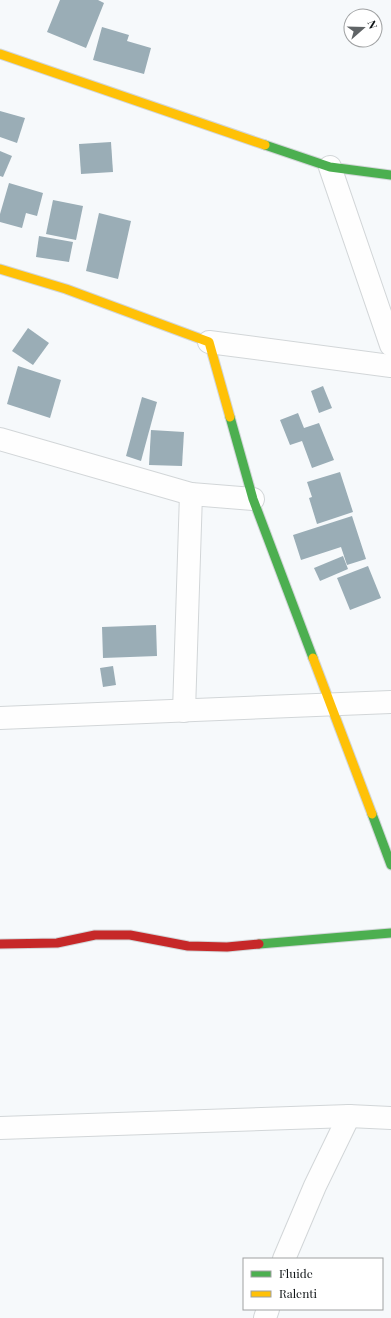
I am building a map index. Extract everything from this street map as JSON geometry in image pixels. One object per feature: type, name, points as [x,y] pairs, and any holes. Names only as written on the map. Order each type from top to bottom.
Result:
[{"type":"street","points":[[0,54],[330,167],[391,175]]},
{"type":"street","points":[[330,167],[391,345]]},
{"type":"street","points":[[0,269],[66,289],[209,342],[391,366]]},
{"type":"street","points":[[209,342],[253,499],[391,865]]},
{"type":"street","points":[[0,439],[191,494],[253,499]]},
{"type":"street","points":[[184,711],[191,494]]},
{"type":"street","points":[[0,718],[391,702]]},
{"type":"street","points":[[0,944],[57,943],[95,935],[130,935],[188,946],[227,947],[391,933]]},
{"type":"street","points":[[284,1258],[315,1186],[349,1116]]},
{"type":"street","points":[[0,1128],[349,1116],[391,1118]]},
{"type":"building","points":[[60,0],[98,0],[104,3],[86,48],[47,32]]},
{"type":"building","points":[[102,27],[129,35],[127,41],[151,48],[144,74],[93,60]]},
{"type":"building","points":[[0,111],[25,118],[17,143],[0,137]]},
{"type":"building","points":[[111,142],[113,172],[81,174],[79,144]]},
{"type":"building","points":[[0,151],[12,156],[3,177],[0,176]]},
{"type":"building","points":[[9,183],[43,193],[37,216],[26,213],[22,228],[0,222],[0,214]]},
{"type":"building","points":[[53,200],[83,206],[76,240],[46,234]]},
{"type":"building","points":[[99,213],[131,221],[118,279],[86,271]]},
{"type":"building","points":[[39,236],[73,242],[69,262],[36,257]]},
{"type":"building","points":[[28,328],[49,343],[33,365],[12,351]]},
{"type":"building","points":[[18,366],[61,380],[50,418],[7,404]]},
{"type":"building","points":[[323,386],[332,408],[319,413],[311,391]]},
{"type":"building","points":[[142,397],[157,402],[141,461],[126,456]]},
{"type":"building","points":[[298,413],[304,428],[319,423],[334,460],[312,468],[302,441],[290,445],[280,420]]},
{"type":"building","points":[[151,430],[184,432],[182,466],[149,465]]},
{"type":"building","points":[[340,472],[353,512],[317,524],[309,498],[312,497],[307,482]]},
{"type":"building","points":[[352,516],[366,559],[347,565],[341,547],[301,560],[293,535]]},
{"type":"building","points":[[343,556],[348,569],[320,581],[314,568]]},
{"type":"building","points":[[368,566],[381,598],[350,610],[337,578]]},
{"type":"building","points":[[156,625],[157,656],[103,658],[102,627]]},
{"type":"building","points":[[113,666],[116,685],[103,687],[100,668]]},
{"type":"traffic: fast","points":[[265,145],[330,167],[391,175]]},
{"type":"traffic: fast","points":[[230,417],[253,499],[313,658]]},
{"type":"traffic: fast","points":[[372,814],[391,865]]},
{"type":"traffic: fast","points":[[259,944],[391,933]]},
{"type":"traffic: slow","points":[[0,54],[265,145]]},
{"type":"traffic: slow","points":[[0,269],[66,289],[209,342],[230,417]]},
{"type":"traffic: slow","points":[[313,658],[372,814]]},
{"type":"traffic: jam","points":[[0,944],[57,943],[95,935],[130,935],[188,946],[227,947],[259,944]]}]
